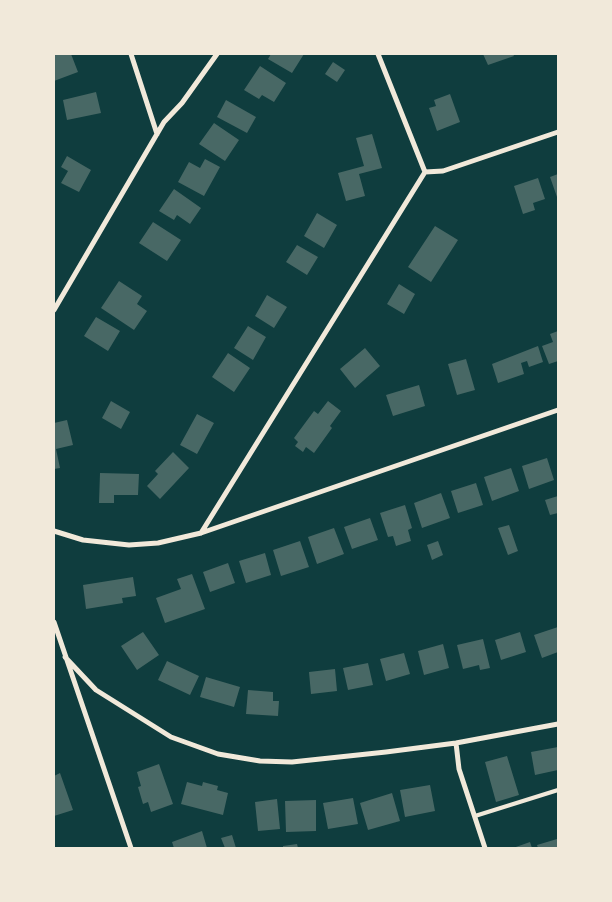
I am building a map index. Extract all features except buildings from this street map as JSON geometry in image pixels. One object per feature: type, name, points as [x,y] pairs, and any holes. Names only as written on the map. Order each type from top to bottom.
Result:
[{"type":"street","points":[[131,54],[157,134]]},
{"type":"street","points":[[54,310],[157,134],[217,54]]},
{"type":"street","points":[[378,54],[425,172]]},
{"type":"street","points":[[425,172],[444,171],[558,132]]},
{"type":"street","points":[[201,532],[425,172]]},
{"type":"street","points":[[54,531],[83,540],[129,545],[158,542],[201,532],[558,410]]},
{"type":"street","points":[[54,622],[131,848]]},
{"type":"street","points":[[66,657],[96,690],[170,737],[218,754],[260,761],[292,762],[456,743],[558,724]]},
{"type":"street","points":[[456,743],[459,769],[485,848]]},
{"type":"lane","points":[[474,816],[558,790]]}]
